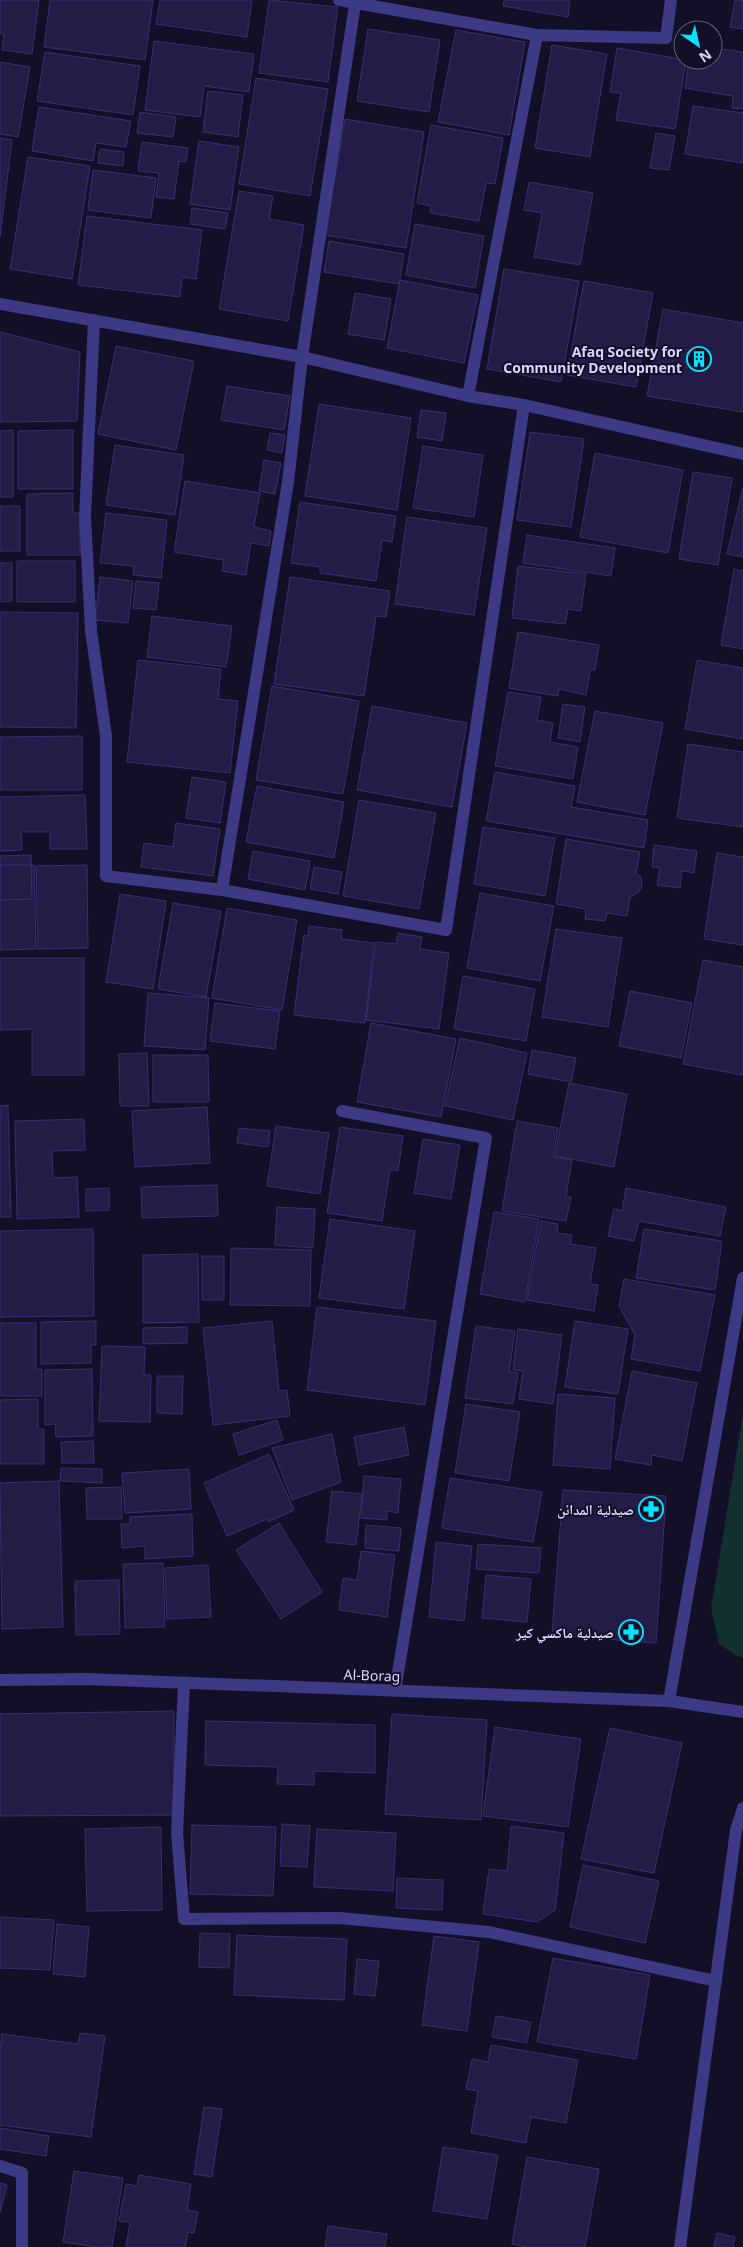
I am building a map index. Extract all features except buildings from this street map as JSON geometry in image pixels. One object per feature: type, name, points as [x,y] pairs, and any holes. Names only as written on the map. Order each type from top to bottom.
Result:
[{"type":"street","points":[[339,0],[537,35],[666,38],[671,0]]},
{"type":"street","points":[[222,890],[288,482],[302,357],[355,4]]},
{"type":"street","points":[[468,396],[537,35]]},
{"type":"street","points":[[0,304],[302,357],[468,396],[524,405],[743,454]]},
{"type":"street","points":[[94,320],[85,517],[91,631],[106,736],[106,876],[222,890],[446,930],[524,405]]},
{"type":"street","points":[[342,1111],[486,1138],[395,1691]]},
{"type":"street","points":[[669,1701],[743,1278]]},
{"type":"street","name":"Al-Borag","points":[[0,1680],[87,1679],[669,1701],[743,1712]]},
{"type":"street","points":[[184,1683],[178,1833],[184,1919],[339,1918],[489,1932],[716,1981]]},
{"type":"street","points":[[680,2247],[736,1830],[743,1808]]},
{"type":"street","points":[[0,2166],[22,2173],[22,2247]]},
{"type":"green space","points":[[743,1413],[743,1657],[737,1656],[719,1644],[711,1608]]},
{"type":"place","name":"Afaq Society for Community Development","points":[[699,359]]},
{"type":"place","name":"صيدلية المدائن","points":[[651,1509]]},
{"type":"place","name":"صيدلية ماكسي كير","points":[[631,1632]]}]
